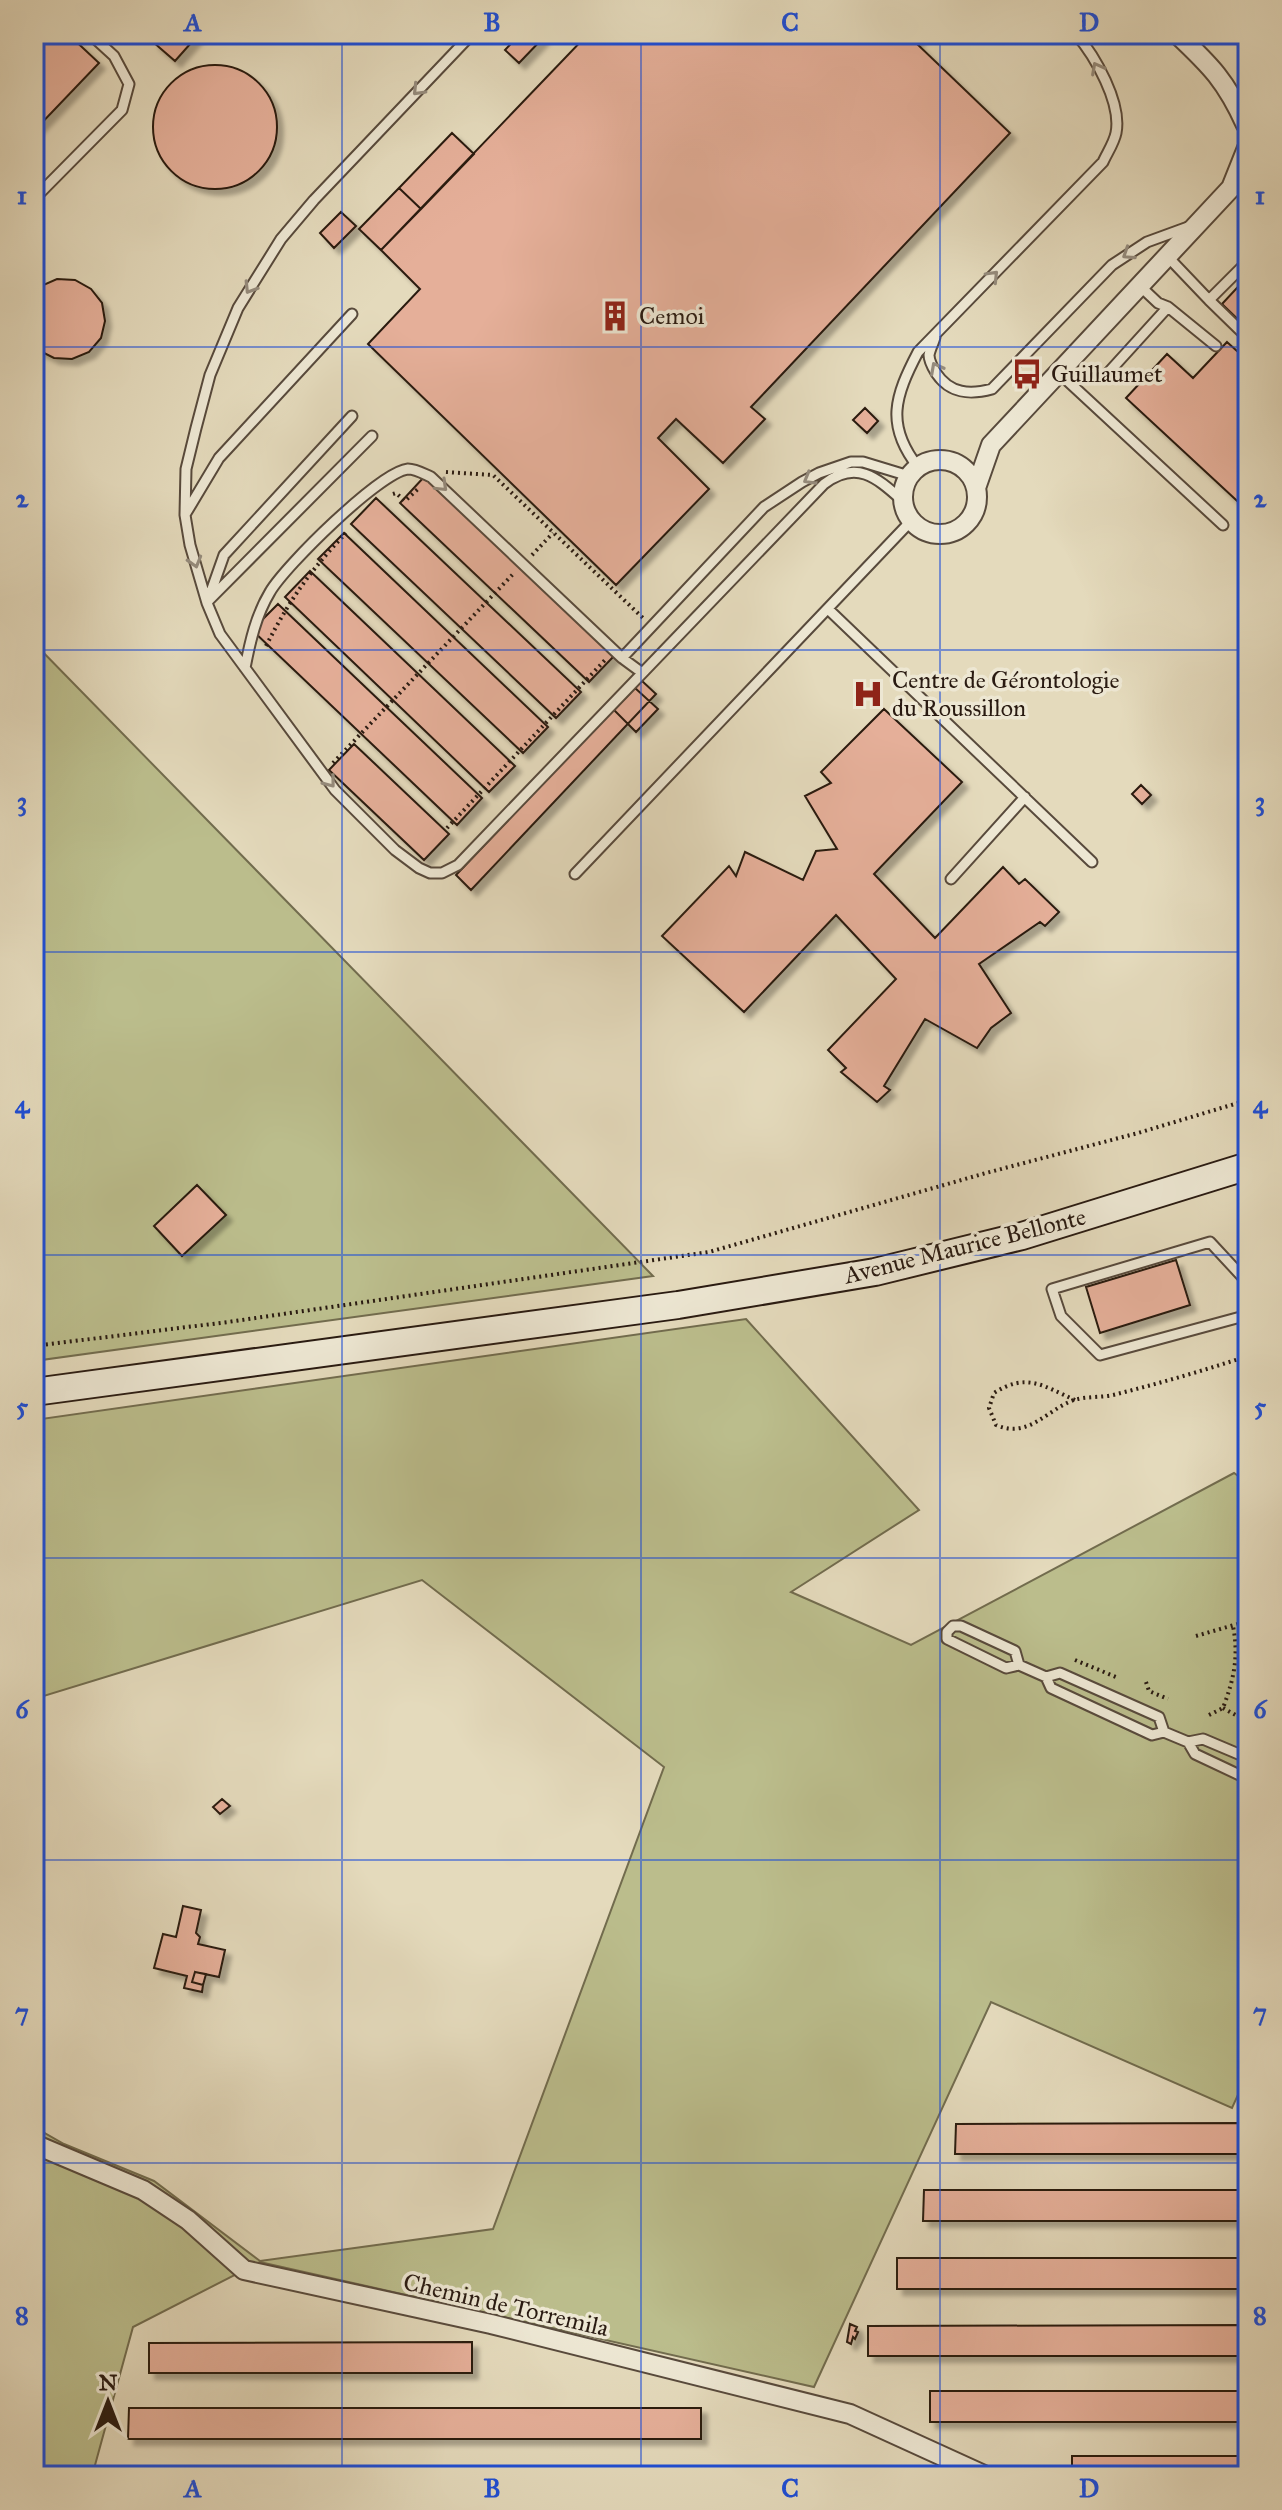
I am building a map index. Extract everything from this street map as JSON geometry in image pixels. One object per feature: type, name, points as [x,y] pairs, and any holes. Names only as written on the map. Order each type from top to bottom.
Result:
[{"type":"main road","name":"Avenue Maurice Bellonte","points":[[34,1392],[678,1305],[875,1272],[1007,1240],[1248,1166]]},
{"type":"street","points":[[1177,34],[1217,73],[1247,122],[1245,136],[1248,148],[1231,188]]},
{"type":"street","points":[[1217,73],[1248,89]]},
{"type":"street","points":[[991,445],[976,488],[977,499],[970,520],[952,533],[930,533],[911,521],[903,501],[905,484],[914,472],[928,462],[950,462],[991,445],[1231,188],[1248,178]]},
{"type":"street","points":[[950,462],[966,471],[976,488]]},
{"type":"street","name":"Chemin de Torremila","points":[[34,2144],[143,2190],[188,2220],[244,2270],[491,2324],[850,2414],[986,2476]]},
{"type":"lane","points":[[35,198],[122,110],[129,84],[114,56],[90,34]]},
{"type":"lane","points":[[472,34],[281,239],[238,308],[210,375],[186,469],[185,515],[190,545],[207,603],[220,634],[335,790],[395,850],[419,868],[430,873],[442,873],[458,865],[641,672],[834,476],[862,472],[878,479],[903,501]]},
{"type":"lane","points":[[914,472],[895,414],[905,378],[918,352],[1103,162],[1116,135],[1113,98],[1084,43],[1076,34]]},
{"type":"lane","points":[[937,331],[929,356],[944,384],[961,392],[978,393],[992,389],[1112,265],[1147,242],[1199,223]]},
{"type":"lane","points":[[1167,256],[1248,338]]},
{"type":"lane","points":[[1209,300],[1248,261]]},
{"type":"lane","points":[[1140,286],[1216,346]]},
{"type":"lane","points":[[1108,373],[1168,307]]},
{"type":"lane","points":[[185,515],[219,458],[352,314]]},
{"type":"lane","points":[[1059,373],[1223,525]]},
{"type":"lane","points":[[207,603],[224,555],[352,416]]},
{"type":"lane","points":[[207,603],[372,436]]},
{"type":"lane","points":[[618,655],[764,507],[802,482],[837,465],[851,462],[914,472]]},
{"type":"lane","points":[[245,668],[250,639],[271,590],[348,508],[399,472],[411,469],[431,477],[618,655],[641,672]]},
{"type":"lane","points":[[575,874],[911,521]]},
{"type":"lane","points":[[828,609],[1092,862]]},
{"type":"lane","points":[[951,879],[1025,797]]},
{"type":"lane","points":[[1248,1283],[1210,1242],[1052,1289],[1061,1316],[1100,1355],[1248,1315]]},
{"type":"lane","points":[[1019,1665],[1015,1651],[961,1626],[953,1626],[947,1632],[947,1639],[1006,1668],[1019,1665],[1046,1677],[1060,1673],[1159,1717],[1164,1732]]},
{"type":"lane","points":[[1046,1677],[1051,1688],[1137,1729],[1152,1735],[1164,1732],[1188,1742],[1203,1739],[1248,1758]]},
{"type":"lane","points":[[1188,1742],[1195,1754],[1248,1779]]},
{"type":"path","points":[[385,498],[396,493],[405,501],[439,471],[493,475],[645,620]]},
{"type":"path","points":[[263,652],[287,605],[314,567],[349,531]]},
{"type":"path","points":[[323,773],[553,533]]},
{"type":"path","points":[[447,828],[618,655]]},
{"type":"path","points":[[34,1346],[228,1322],[709,1252],[1248,1100]]},
{"type":"path","points":[[1075,1400],[1033,1382],[1010,1383],[994,1393],[989,1408],[996,1425],[1009,1431],[1025,1428],[1075,1400],[1110,1396],[1170,1381],[1248,1356]]},
{"type":"path","points":[[1196,1636],[1248,1621]]},
{"type":"path","points":[[1209,1715],[1223,1708],[1234,1679],[1237,1654],[1233,1626]]},
{"type":"path","points":[[1075,1660],[1116,1677],[1119,1675]]},
{"type":"path","points":[[1146,1682],[1149,1691],[1168,1699]]},
{"type":"path","points":[[1223,1708],[1248,1722]]},
{"type":"green space","points":[[34,643],[653,1276],[34,1361]]},
{"type":"green space","points":[[746,1319],[919,1510],[791,1592],[911,1645],[1234,1473],[1248,1483],[1248,2073],[1232,2108],[991,2002],[814,2387],[260,2262],[133,2327],[92,2476],[34,2476],[34,2127],[64,2144],[154,2181],[260,2261],[493,2229],[664,1767],[422,1580],[34,1699],[34,1420]]},
{"type":"building","points":[[34,34],[68,34],[99,63],[34,131]]},
{"type":"building","points":[[161,34],[199,34],[175,61],[153,42]]},
{"type":"building","points":[[520,34],[538,34],[543,38],[519,63],[505,50]]},
{"type":"building","name":"Cemoi","points":[[588,34],[923,34],[915,42],[1010,133],[751,407],[765,419],[723,463],[676,419],[658,438],[709,489],[616,585],[368,344],[420,289],[381,250]]},
{"type":"building","points":[[215,65],[239,70],[259,83],[272,103],[277,127],[272,151],[259,171],[239,184],[215,189],[191,184],[171,171],[158,151],[153,127],[158,103],[171,83],[191,70]]},
{"type":"building","points":[[452,133],[474,154],[421,209],[399,188]]},
{"type":"building","points":[[399,188],[421,209],[381,250],[359,229]]},
{"type":"building","points":[[341,212],[356,226],[334,248],[320,233]]},
{"type":"building","points":[[1248,276],[1248,329],[1222,304]]},
{"type":"building","points":[[57,279],[75,280],[91,289],[102,303],[105,321],[101,338],[89,352],[72,359],[54,358],[38,350],[34,344],[34,294],[41,286]]},
{"type":"building","points":[[1227,342],[1248,361],[1248,511],[1126,398],[1167,354],[1193,378]]},
{"type":"building","points":[[865,408],[878,421],[867,433],[853,420]]},
{"type":"building","points":[[424,477],[614,656],[589,682],[400,503]]},
{"type":"building","points":[[376,498],[581,692],[556,718],[351,524]]},
{"type":"building","points":[[344,533],[548,727],[523,753],[318,559]]},
{"type":"building","points":[[310,571],[515,766],[489,792],[285,597]]},
{"type":"building","points":[[278,604],[482,798],[457,825],[252,630]]},
{"type":"building","points":[[641,680],[656,694],[471,890],[456,875]]},
{"type":"building","points":[[635,688],[658,709],[636,732],[614,710]]},
{"type":"building","points":[[884,709],[962,782],[874,874],[935,938],[1003,867],[1019,884],[1025,879],[1059,912],[1045,926],[1040,922],[979,964],[1011,1013],[991,1028],[977,1048],[925,1019],[884,1086],[890,1090],[877,1102],[841,1072],[846,1068],[828,1050],[896,979],[836,915],[744,1012],[662,936],[729,866],[736,876],[745,852],[803,880],[816,851],[837,849],[805,796],[831,783],[821,772]]},
{"type":"building","points":[[354,744],[449,834],[424,860],[329,770]]},
{"type":"building","points":[[1141,785],[1151,795],[1142,804],[1132,794]]},
{"type":"building","points":[[197,1185],[226,1215],[182,1256],[154,1226]]},
{"type":"building","points":[[1176,1260],[1190,1305],[1100,1333],[1086,1287]]},
{"type":"building","points":[[222,1799],[230,1806],[220,1814],[213,1807]]},
{"type":"building","points":[[183,1906],[201,1910],[196,1933],[200,1937],[198,1944],[225,1950],[219,1977],[195,1972],[192,1982],[203,1985],[202,1992],[184,1988],[187,1976],[154,1968],[163,1934],[176,1937]]},
{"type":"building","points":[[195,1972],[206,1974],[203,1985],[192,1982]]},
{"type":"building","points":[[1248,2123],[1248,2154],[955,2154],[956,2124]]},
{"type":"building","points":[[924,2190],[1248,2190],[1248,2221],[923,2221]]},
{"type":"building","points":[[897,2258],[1248,2258],[1248,2289],[897,2289]]},
{"type":"building","points":[[850,2324],[857,2327],[855,2331],[858,2332],[851,2344],[847,2342]]},
{"type":"building","points":[[1248,2325],[1248,2356],[868,2356],[868,2326]]},
{"type":"building","points":[[472,2342],[472,2373],[149,2373],[149,2343]]},
{"type":"building","points":[[930,2391],[1248,2391],[1248,2422],[930,2422]]},
{"type":"building","points":[[129,2408],[701,2408],[701,2439],[128,2439]]},
{"type":"building","points":[[1072,2456],[1248,2456],[1248,2476],[1072,2476]]},
{"type":"building","points":[[917,2474],[917,2476],[719,2476]]},
{"type":"building","points":[[704,2475],[704,2476],[114,2476]]},
{"type":"place","name":"Cemoi","points":[[615,316]]},
{"type":"place","name":"Guillaumet","points":[[1027,374]]},
{"type":"place","name":"Centre de Gérontologie du Roussillon","points":[[868,694]]}]
